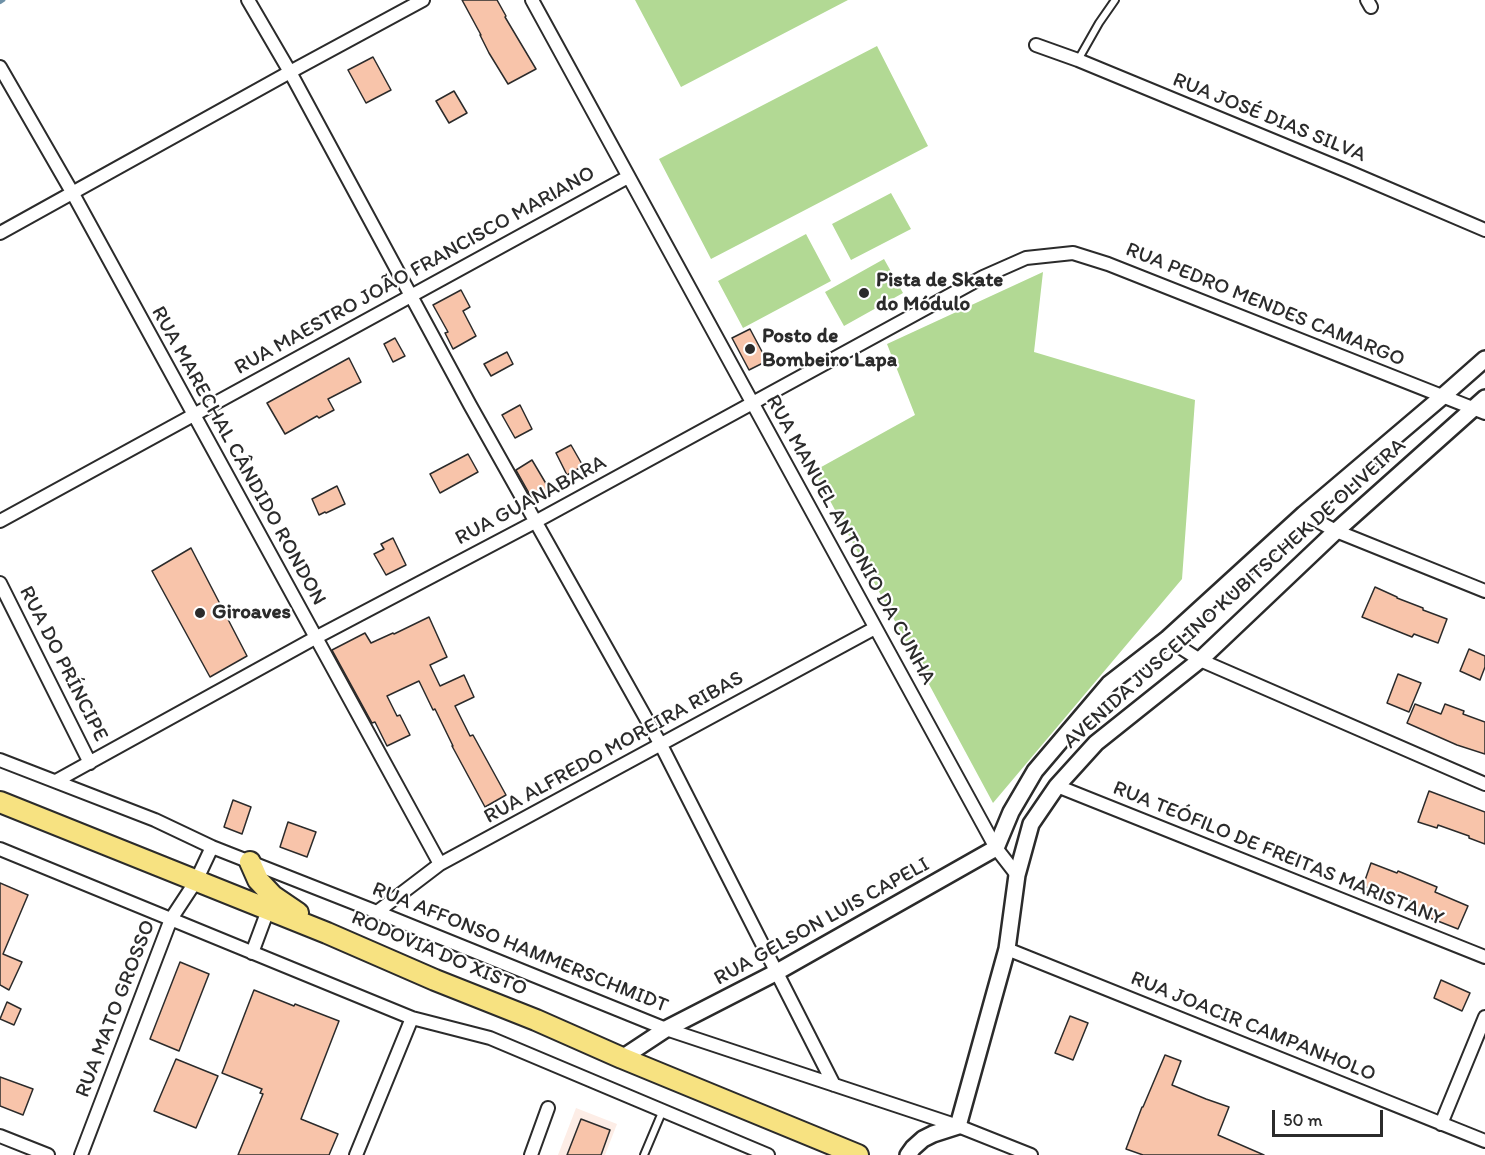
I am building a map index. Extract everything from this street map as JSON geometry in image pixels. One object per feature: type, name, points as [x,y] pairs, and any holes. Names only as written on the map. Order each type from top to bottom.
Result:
[{"type":"highway","name":"RODOVIA DO XISTO","points":[[0,802],[327,933],[858,1155]]},
{"type":"highway","points":[[250,862],[258,880],[273,896],[327,933]]},
{"type":"street","points":[[248,0],[290,72],[535,522],[661,744],[834,1084]]},
{"type":"street","points":[[0,233],[423,0]]},
{"type":"street","name":"RUA MANUEL ANTONIO DA CUNHA","points":[[532,0],[996,848],[1017,875]]},
{"type":"street","name":"RUA JOSÉ DIAS SILVA","points":[[1036,45],[1078,60],[1485,230]]},
{"type":"street","name":"RUA MARECHAL CÂNDIDO RONDON","points":[[0,67],[72,192],[440,864]]},
{"type":"street","name":"RUA MAESTRO JOÃO FRANCISCO MARIANO","points":[[0,521],[628,177]]},
{"type":"street","name":"RUA PEDRO MENDES CAMARGO","points":[[1026,258],[1072,253],[1108,264],[1479,411]]},
{"type":"street","name":"RUA GUANABARA","points":[[56,781],[315,638],[535,522],[983,277],[1026,258]]},
{"type":"street","name":"AVENIDA JUSCELINO KUBITSCHEK DE OLIVEIRA","points":[[996,848],[1011,812],[1035,771],[1109,684],[1167,639],[1304,514],[1485,359]]},
{"type":"street","name":"AVENIDA JUSCELINO KUBITSCHEK DE OLIVEIRA","points":[[958,1126],[1007,949],[1017,875],[1031,824],[1058,786],[1096,743],[1200,660],[1336,531],[1479,411],[1485,398]]},
{"type":"street","points":[[1304,514],[1336,531],[1485,591]]},
{"type":"street","name":"RUA DO PRÍNCIPE","points":[[0,583],[90,763]]},
{"type":"street","name":"RUA ALFREDO MOREIRA RIBAS","points":[[377,912],[440,864],[875,628]]},
{"type":"street","points":[[1167,639],[1200,660],[1485,784]]},
{"type":"street","name":"RUA AFFONSO HAMMERSCHMIDT","points":[[0,760],[155,820],[212,847],[666,1029],[958,1126],[1031,1155]]},
{"type":"street","name":"RUA TEÓFILO DE FREITAS MARISTANY","points":[[1058,786],[1485,957]]},
{"type":"street","name":"RUA MATO GROSSO","points":[[81,1155],[171,919],[196,881],[212,847]]},
{"type":"street","name":"RUA GELSON LUIS CAPELI","points":[[622,1058],[666,1029],[777,972],[996,848]]},
{"type":"street","points":[[0,849],[412,1018],[490,1038],[768,1155]]},
{"type":"street","points":[[252,953],[268,910]]},
{"type":"street","name":"RUA JOACIR CAMPANHOLO","points":[[1007,949],[1485,1141]]},
{"type":"street","points":[[1441,1124],[1485,1017]]},
{"type":"street","points":[[356,1155],[412,1018]]},
{"type":"street","points":[[531,1155],[548,1108]]},
{"type":"street","points":[[908,1155],[922,1139],[958,1126]]},
{"type":"street","points":[[0,1136],[48,1155]]},
{"type":"lane","points":[[1078,60],[1115,0]]},
{"type":"lane","points":[[644,1155],[663,1110]]},
{"type":"shaded area","points":[[576,1108],[617,1124],[605,1155],[558,1155]]},
{"type":"green space","points":[[635,0],[848,0],[681,87]]},
{"type":"green space","points":[[877,46],[928,146],[711,259],[659,159]]},
{"type":"green space","points":[[891,193],[911,229],[851,260],[832,224]]},
{"type":"green space","points":[[806,234],[831,281],[743,328],[718,281]]},
{"type":"green space","name":"Pista de Skate do Módulo","points":[[884,259],[903,293],[844,326],[825,292]]},
{"type":"green space","points":[[1043,272],[1034,352],[1195,400],[1182,579],[993,803],[814,471],[915,415],[887,344]]},
{"type":"building","points":[[462,0],[497,0],[536,69],[508,84]]},
{"type":"building","points":[[373,57],[391,90],[366,103],[348,70]]},
{"type":"building","points":[[454,91],[467,113],[449,123],[436,101]]},
{"type":"building","points":[[461,290],[470,307],[463,311],[476,336],[453,349],[445,333],[448,332],[433,305]]},
{"type":"building","name":"Posto de Bombeiro Lapa","points":[[750,329],[767,361],[749,370],[732,338]]},
{"type":"building","points":[[395,338],[405,356],[393,362],[384,344]]},
{"type":"building","points":[[507,352],[513,364],[491,376],[484,364]]},
{"type":"building","points":[[349,358],[361,382],[328,399],[334,410],[319,418],[317,416],[285,434],[267,403]]},
{"type":"building","points":[[520,405],[532,429],[515,438],[502,415]]},
{"type":"building","points":[[571,445],[583,466],[567,475],[556,453]]},
{"type":"building","points":[[468,454],[478,472],[440,493],[430,474]]},
{"type":"building","points":[[532,460],[551,492],[534,502],[516,470]]},
{"type":"building","points":[[337,486],[345,504],[319,515],[312,499]]},
{"type":"building","points":[[393,538],[406,565],[386,575],[374,554],[384,549],[381,544]]},
{"type":"building","name":"Giroaves","points":[[191,548],[247,656],[210,677],[152,571]]},
{"type":"building","points":[[1375,587],[1447,619],[1438,643],[1414,634],[1412,637],[1362,617]]},
{"type":"building","points":[[429,617],[447,657],[430,665],[440,686],[464,675],[474,697],[455,706],[470,736],[473,735],[506,795],[485,807],[419,681],[387,696],[410,735],[387,746],[332,650],[365,633],[371,643]]},
{"type":"building","points":[[1469,649],[1485,656],[1485,667],[1480,680],[1460,671]]},
{"type":"building","points":[[1398,674],[1421,683],[1409,712],[1387,703]]},
{"type":"building","points":[[1415,704],[1441,714],[1445,704],[1485,722],[1485,754],[1457,745],[1407,723]]},
{"type":"building","points":[[1429,791],[1485,812],[1485,844],[1438,825],[1437,828],[1418,822]]},
{"type":"building","points":[[233,800],[251,807],[242,834],[224,827]]},
{"type":"building","points":[[288,822],[316,832],[307,857],[280,847]]},
{"type":"building","points":[[1371,863],[1437,887],[1435,892],[1468,906],[1458,929],[1410,910],[1413,902],[1385,891],[1384,894],[1363,886]]},
{"type":"building","points":[[0,883],[28,895],[3,954],[22,962],[9,990],[0,985]]},
{"type":"building","points":[[180,962],[209,974],[179,1051],[150,1039]]},
{"type":"building","points":[[1441,980],[1470,993],[1462,1011],[1434,998]]},
{"type":"building","points":[[254,990],[339,1021],[301,1119],[338,1134],[329,1155],[238,1155],[263,1094],[260,1093],[262,1089],[222,1073]]},
{"type":"building","points":[[7,1002],[21,1009],[14,1025],[0,1019]]},
{"type":"building","points":[[1070,1016],[1088,1023],[1073,1060],[1055,1053]]},
{"type":"building","points":[[1165,1055],[1181,1061],[1172,1085],[1229,1107],[1218,1135],[1264,1155],[1143,1155],[1126,1149]]},
{"type":"building","points":[[176,1059],[218,1076],[196,1128],[154,1111]]},
{"type":"building","points":[[0,1077],[33,1089],[23,1115],[0,1106]]},
{"type":"building","points":[[581,1119],[610,1130],[601,1155],[567,1155]]},
{"type":"place","name":"Pista de Skate do Módulo","points":[[864,293]]},
{"type":"place","name":"Posto de Bombeiro Lapa","points":[[750,349]]},
{"type":"place","name":"Giroaves","points":[[200,613]]}]
